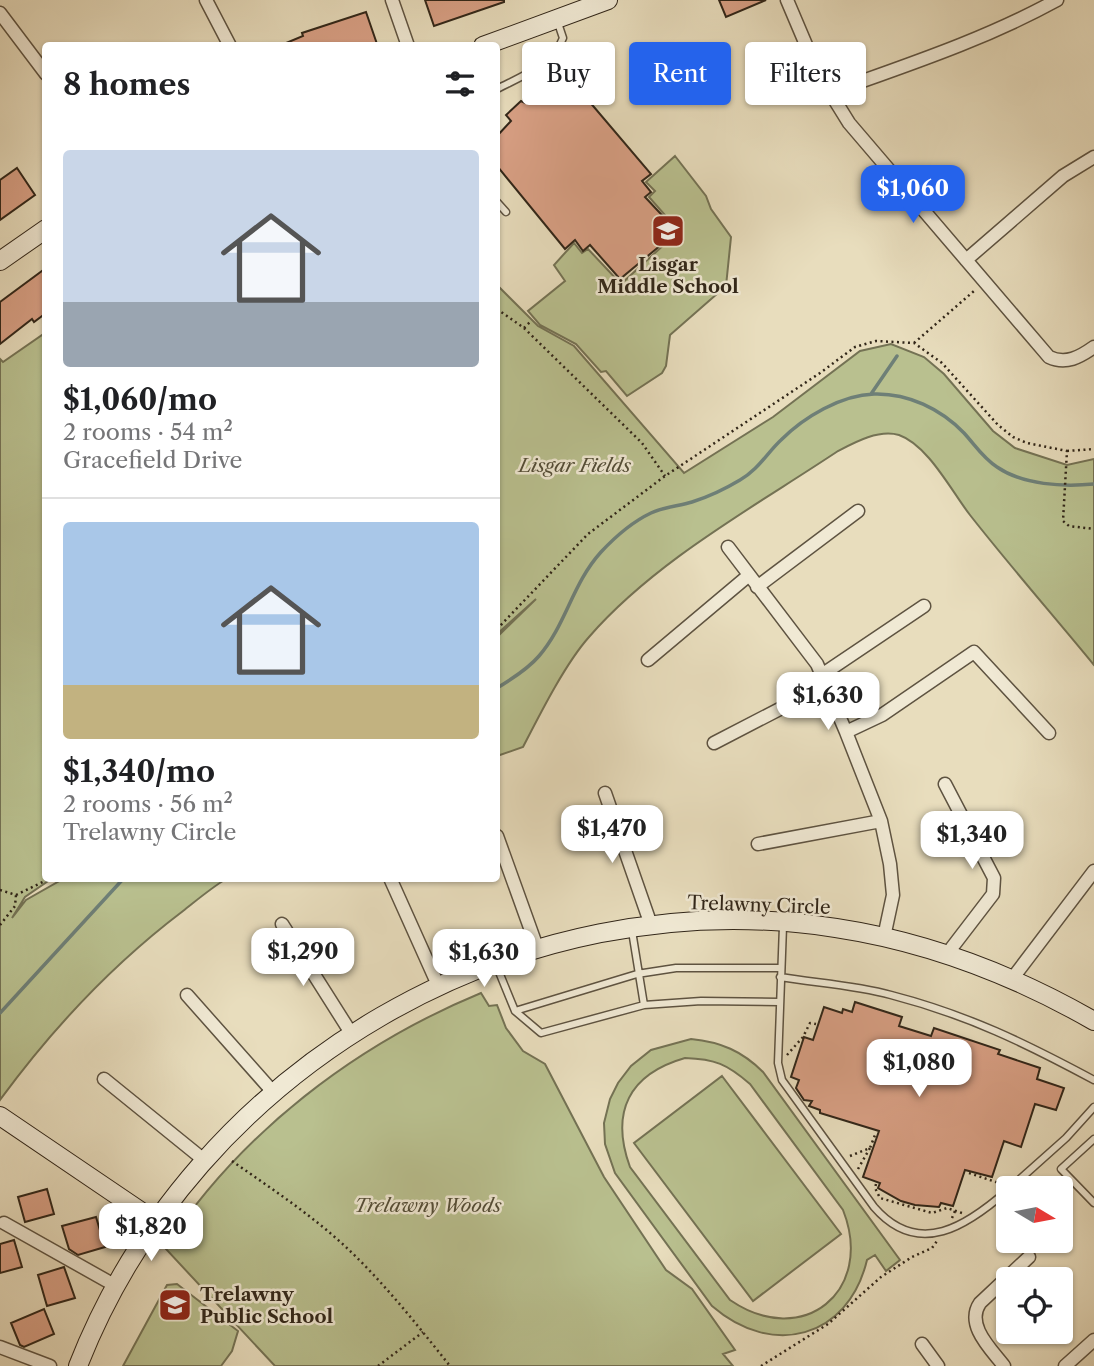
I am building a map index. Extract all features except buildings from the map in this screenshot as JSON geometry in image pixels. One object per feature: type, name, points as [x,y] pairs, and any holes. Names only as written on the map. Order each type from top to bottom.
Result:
[{"type":"street","points":[[206,0],[228,42]]},
{"type":"street","points":[[392,0],[407,42]]},
{"type":"street","points":[[493,42],[608,0]]},
{"type":"street","points":[[787,0],[805,42]]},
{"type":"street","points":[[866,80],[968,43],[1057,0]]},
{"type":"street","points":[[0,13],[42,69]]},
{"type":"street","points":[[837,105],[849,123],[1049,357],[1070,360],[1094,347]]},
{"type":"street","points":[[965,260],[1063,176],[1094,157]]},
{"type":"street","points":[[0,261],[42,232]]},
{"type":"street","points":[[757,587],[858,511]]},
{"type":"street","points":[[728,547],[824,680],[846,732],[880,821],[890,864],[893,895],[884,937]]},
{"type":"street","points":[[648,660],[748,576]]},
{"type":"street","points":[[714,743],[824,680],[924,606]]},
{"type":"street","points":[[846,732],[882,715],[974,652],[1049,733]]},
{"type":"street","points":[[945,784],[994,878],[995,887],[993,894],[947,954]]},
{"type":"street","points":[[605,793],[651,925]]},
{"type":"street","points":[[758,844],[880,821]]},
{"type":"street","points":[[500,844],[538,950]]},
{"type":"street","points":[[1012,979],[1094,872]]},
{"type":"street","points":[[392,882],[438,985]]},
{"type":"street","name":"Trelawny Circle","points":[[78,1366],[116,1286],[155,1221],[204,1160],[274,1092],[351,1033],[438,985],[495,964],[538,950],[632,927],[783,923],[834,927],[947,954],[1012,979],[1094,1021]]},
{"type":"street","points":[[282,924],[351,1033]]},
{"type":"street","points":[[187,995],[274,1092]]},
{"type":"street","points":[[104,1079],[204,1160]]},
{"type":"street","points":[[0,1116],[155,1221]]},
{"type":"street","points":[[4,1223],[116,1286]]},
{"type":"street","points":[[1004,1366],[976,1326],[975,1313],[980,1303],[1030,1257]]},
{"type":"street","points":[[1065,1366],[1094,1340]]},
{"type":"street","points":[[922,1344],[938,1366]]},
{"type":"street","points":[[0,1347],[50,1366]]},
{"type":"lane","points":[[500,87],[535,68],[558,51],[563,38],[556,18]]},
{"type":"lane","points":[[500,205],[506,212]]},
{"type":"lane","points":[[783,923],[779,1002],[779,1069],[782,1080],[854,1180],[888,1221],[913,1232],[945,1232],[975,1218],[996,1200]]},
{"type":"lane","points":[[632,927],[637,974],[644,1005]]},
{"type":"lane","points":[[495,964],[515,1011],[541,1033],[644,1005],[701,1001],[779,1002]]},
{"type":"lane","points":[[515,1011],[637,974],[676,968],[780,968]]},
{"type":"lane","points":[[780,977],[889,994],[957,1014],[1016,1038],[1094,1080]]},
{"type":"lane","points":[[1023,1176],[1066,1138],[1094,1107]]},
{"type":"lane","points":[[1094,1139],[1061,1169],[1094,1203]]},
{"type":"path","points":[[914,343],[974,291]]},
{"type":"path","points":[[500,311],[524,328],[642,443],[665,476]]},
{"type":"path","points":[[524,328],[531,321]]},
{"type":"path","points":[[500,626],[588,534],[665,476],[855,347],[876,341],[914,343],[942,363],[998,425],[1013,437],[1027,443],[1067,451],[1094,449]]},
{"type":"path","points":[[1067,451],[1063,521],[1069,526],[1094,529]]},
{"type":"path","points":[[0,890],[16,895],[43,882]]},
{"type":"path","points":[[0,925],[15,906],[16,895]]},
{"type":"path","points":[[779,1069],[810,1023],[816,1024]]},
{"type":"path","points":[[854,1180],[875,1135]]},
{"type":"path","points":[[838,1159],[870,1147]]},
{"type":"path","points":[[232,1161],[297,1207],[348,1249],[450,1366]]},
{"type":"path","points":[[970,1173],[996,1183]]},
{"type":"path","points":[[876,1184],[880,1198],[932,1213],[947,1208],[975,1218]]},
{"type":"path","points":[[761,1366],[828,1324],[881,1277],[932,1248],[945,1232]]},
{"type":"path","points":[[378,1366],[423,1332]]},
{"type":"green space","points":[[675,156],[706,196],[711,209],[731,237],[726,286],[670,335],[666,366],[662,373],[627,396],[606,371],[601,372],[576,344],[540,325],[528,311],[565,281],[554,265],[574,243],[582,253],[588,249],[621,284],[679,231],[649,197],[655,191],[646,182]]},
{"type":"green space","name":"Lisgar Fields","points":[[500,288],[538,326],[574,346],[684,473],[773,417],[860,351],[891,344],[924,357],[944,374],[993,431],[1015,448],[1067,465],[1094,459],[1094,665],[985,534],[920,448],[910,440],[891,434],[867,437],[838,451],[707,536],[644,584],[615,609],[580,648],[553,690],[523,747],[500,755],[500,634],[536,599],[500,631]]},
{"type":"green space","points":[[42,335],[42,882],[47,882],[25,897],[12,918],[26,900],[58,882],[222,882],[157,931],[108,975],[62,1023],[0,1100],[0,359],[3,362]]},
{"type":"green space","name":"Trelawny Woods","points":[[481,993],[489,1006],[497,1005],[506,1028],[523,1051],[545,1064],[604,1177],[666,1270],[692,1289],[735,1350],[723,1354],[733,1366],[275,1366],[165,1248],[195,1206],[228,1167],[265,1130],[304,1097],[345,1066],[389,1039],[434,1014]]},
{"type":"green space","points":[[691,1039],[721,1045],[747,1058],[763,1072],[900,1260],[886,1271],[875,1255],[867,1260],[857,1287],[843,1308],[825,1323],[805,1332],[782,1335],[759,1332],[735,1322],[712,1306],[615,1173],[605,1144],[604,1123],[610,1099],[631,1066],[651,1050]],"holes":[[[685,1058],[720,1064],[750,1084],[843,1210],[850,1239],[849,1265],[841,1287],[826,1304],[806,1315],[783,1318],[757,1314],[730,1300],[630,1167],[622,1129],[629,1098],[650,1074]]]},
{"type":"green space","points":[[722,1076],[841,1234],[753,1301],[634,1143]]},
{"type":"green space","points":[[177,1284],[238,1331],[232,1351],[221,1366],[123,1366],[167,1285]]},
{"type":"waterway","points":[[871,394],[897,356]]},
{"type":"waterway","points":[[500,686],[539,656],[556,631],[591,564],[624,530],[656,511],[698,500],[740,480],[801,423],[849,398],[887,394],[923,404],[955,424],[987,460],[1019,478],[1044,483],[1094,484]]},
{"type":"waterway","points":[[0,1013],[120,882]]},
{"type":"place","name":"Lisgar Middle School","points":[[668,231]]},
{"type":"place","name":"Trelawny Public School","points":[[175,1305]]}]
